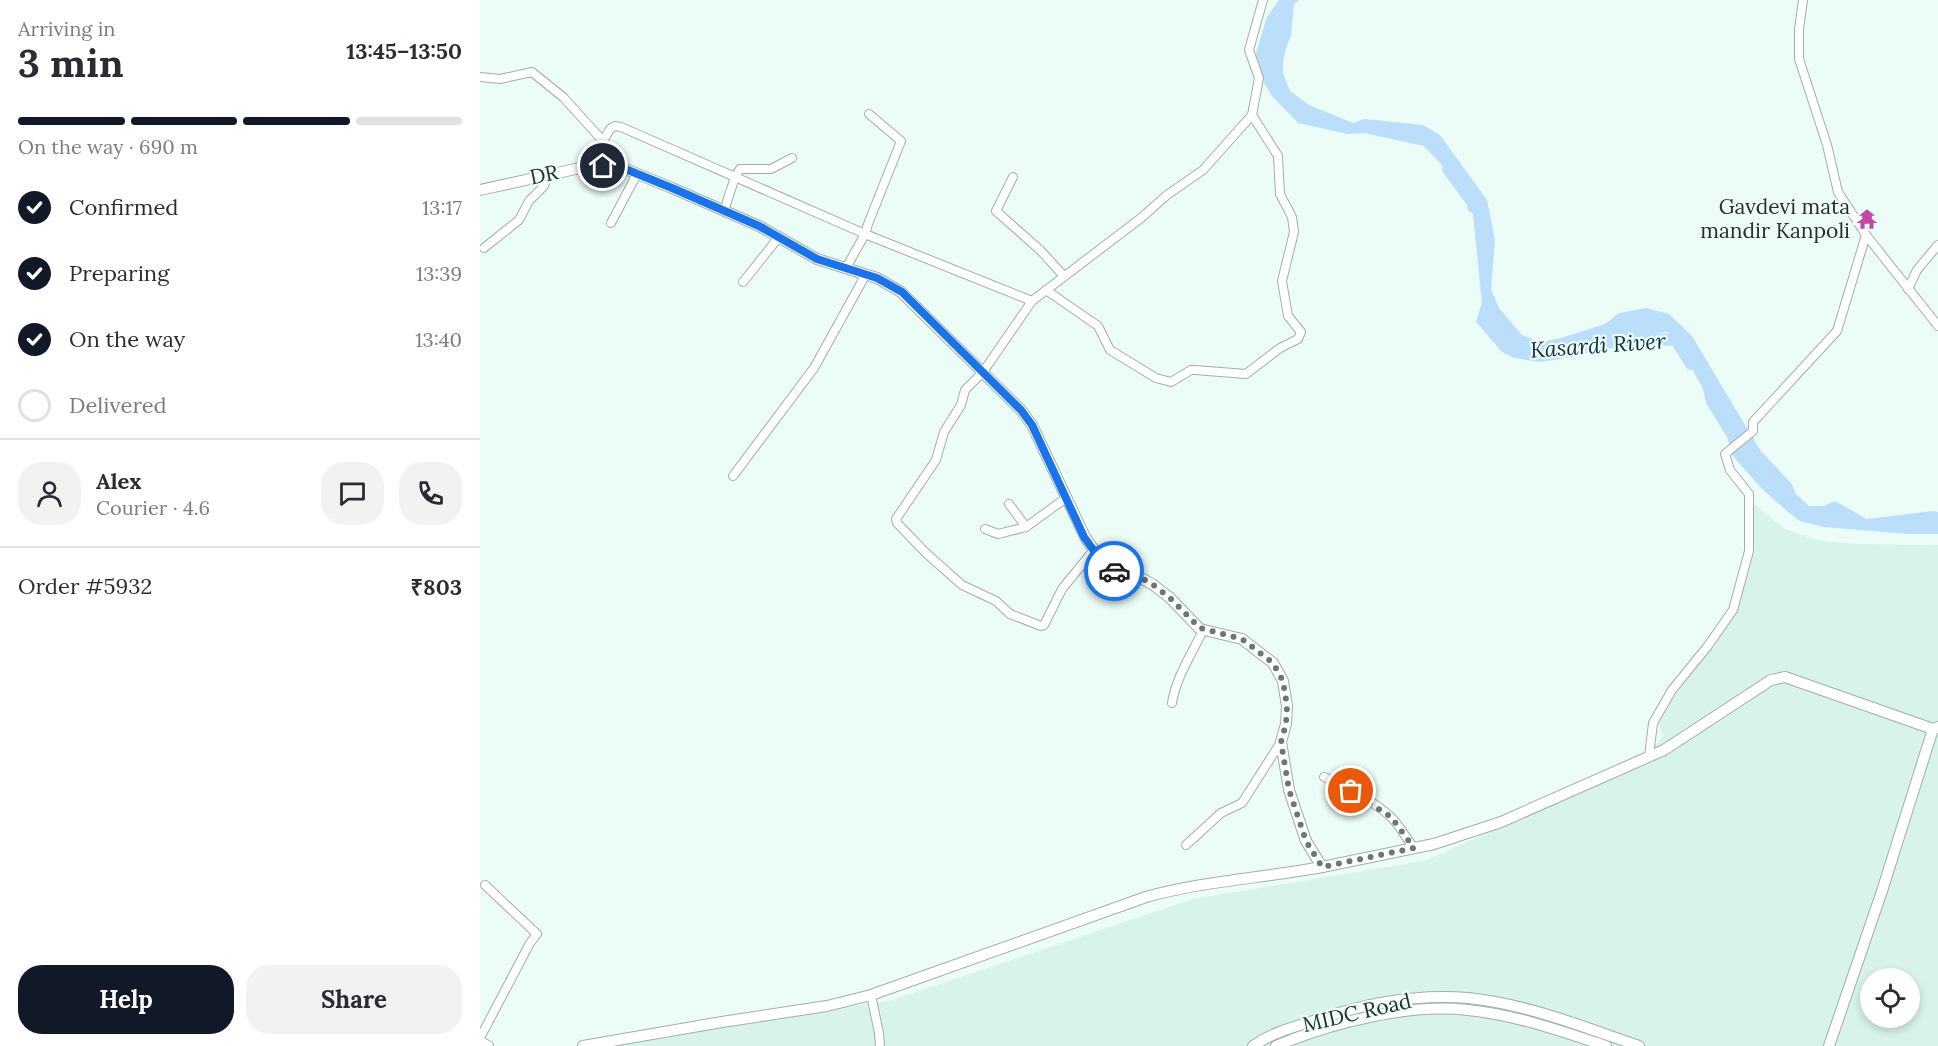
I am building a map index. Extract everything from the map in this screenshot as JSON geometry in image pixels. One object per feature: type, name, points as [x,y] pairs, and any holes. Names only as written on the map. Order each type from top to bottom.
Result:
[{"type":"main road","name":"DR","points":[[480,190],[589,166],[618,166],[759,226],[817,259],[866,274],[902,292],[1021,410],[1032,425],[1093,551],[1105,566],[1152,584],[1203,630]]},
{"type":"main road","points":[[1203,630],[1242,639],[1273,663],[1283,681],[1287,706],[1286,724],[1281,742],[1292,798],[1306,841],[1322,867]]},
{"type":"main road","points":[[583,1046],[827,1006],[871,995],[1146,897],[1175,889],[1280,875],[1434,844],[1502,822],[1664,750],[1772,680],[1785,677],[1936,728],[1829,1046]]},
{"type":"main road","name":"MIDC Road","points":[[1253,1046],[1280,1032],[1337,1013],[1410,998],[1468,998],[1520,1008],[1639,1046]]},
{"type":"main road","name":"MIDC Road","points":[[1276,1046],[1340,1024],[1411,1010],[1467,1010],[1517,1019],[1606,1046]]},
{"type":"main road","points":[[480,1040],[488,1046]]},
{"type":"street","points":[[1093,551],[1067,582],[1044,625],[1041,626],[1011,614],[996,601],[962,585],[897,523],[897,515],[936,460],[944,432],[961,405],[965,390],[983,372],[1032,301],[1167,195],[1203,170],[1251,115],[1259,78],[1249,50],[1263,0]]},
{"type":"street","points":[[1803,0],[1799,29],[1799,59],[1817,113],[1838,192],[1866,235],[1938,327]]},
{"type":"street","points":[[480,77],[500,79],[532,72],[563,97],[603,141]]},
{"type":"street","points":[[846,268],[866,234],[901,141],[869,114]]},
{"type":"street","points":[[1046,290],[1098,326],[1107,347],[1115,354],[1156,378],[1166,381],[1174,380],[1191,370],[1246,374],[1280,348],[1298,339],[1301,332],[1288,316],[1282,281],[1294,225],[1280,194],[1278,156],[1251,115]]},
{"type":"street","points":[[589,166],[612,127],[621,127],[866,234],[1032,301]]},
{"type":"street","points":[[724,211],[735,177],[740,169],[771,170],[792,158]]},
{"type":"street","points":[[484,248],[519,220],[528,201],[544,186],[548,174]]},
{"type":"street","points":[[611,223],[637,174]]},
{"type":"street","points":[[1012,177],[996,209],[997,213],[1040,250],[1063,275]]},
{"type":"street","points":[[1649,756],[1653,723],[1667,699],[1733,610],[1749,551],[1751,514],[1749,494],[1730,470],[1725,454],[1753,431],[1753,422],[1837,331],[1866,235]]},
{"type":"street","points":[[743,282],[778,237]]},
{"type":"street","points":[[1908,289],[1917,270],[1938,244]]},
{"type":"street","points":[[733,476],[814,368],[866,274]]},
{"type":"street","points":[[985,529],[998,534],[1026,527],[1066,498]]},
{"type":"street","points":[[1009,504],[1026,527]]},
{"type":"street","points":[[1172,703],[1173,690],[1203,630]]},
{"type":"street","points":[[1186,846],[1221,813],[1242,804],[1281,742]]},
{"type":"street","points":[[1324,777],[1381,809],[1399,826],[1414,848]]},
{"type":"street","points":[[480,1040],[530,942],[537,934],[485,885]]},
{"type":"street","points":[[871,995],[879,1033],[879,1046]]},
{"type":"shaded area","points":[[1754,504],[1785,529],[1816,540],[1855,544],[1938,545],[1938,1046],[603,1046],[889,1001],[1193,899],[1424,861],[1593,786],[1623,775],[1664,736],[1657,721],[1733,614],[1751,566]]},
{"type":"water","points":[[1279,0],[1299,0],[1294,4],[1291,36],[1283,62],[1283,73],[1290,91],[1309,105],[1353,123],[1364,119],[1423,125],[1440,135],[1487,200],[1495,240],[1491,289],[1499,308],[1522,335],[1540,342],[1605,324],[1619,313],[1646,308],[1669,314],[1692,336],[1760,450],[1792,484],[1796,494],[1809,506],[1824,506],[1835,501],[1867,519],[1938,512],[1938,534],[1908,534],[1824,527],[1800,521],[1761,488],[1732,455],[1727,437],[1706,403],[1703,389],[1678,338],[1666,332],[1611,343],[1561,359],[1540,362],[1514,358],[1502,352],[1476,322],[1482,302],[1473,214],[1466,191],[1424,146],[1364,133],[1348,134],[1298,123],[1272,96],[1261,78],[1256,53],[1267,17]]},
{"type":"waterway","name":"Kasardi River","points":[[1448,169],[1473,203],[1473,207]]},
{"type":"waterway","name":"Kasardi River","points":[[1596,344],[1647,339],[1676,340],[1691,364]]},
{"type":"way so far","points":[[1114,571],[1141,578],[1152,584],[1203,630],[1242,639],[1273,663],[1283,681],[1287,706],[1286,724],[1281,742],[1289,790],[1306,841],[1322,867],[1414,848],[1391,817],[1351,791]]},
{"type":"place","name":"Gavdevi mata mandir Kanpoli","points":[[1867,219]]},
{"type":"route","points":[[603,166],[618,166],[672,188],[759,226],[817,259],[859,271],[902,292],[1021,410],[1032,425],[1084,537],[1105,566],[1114,571]]}]
